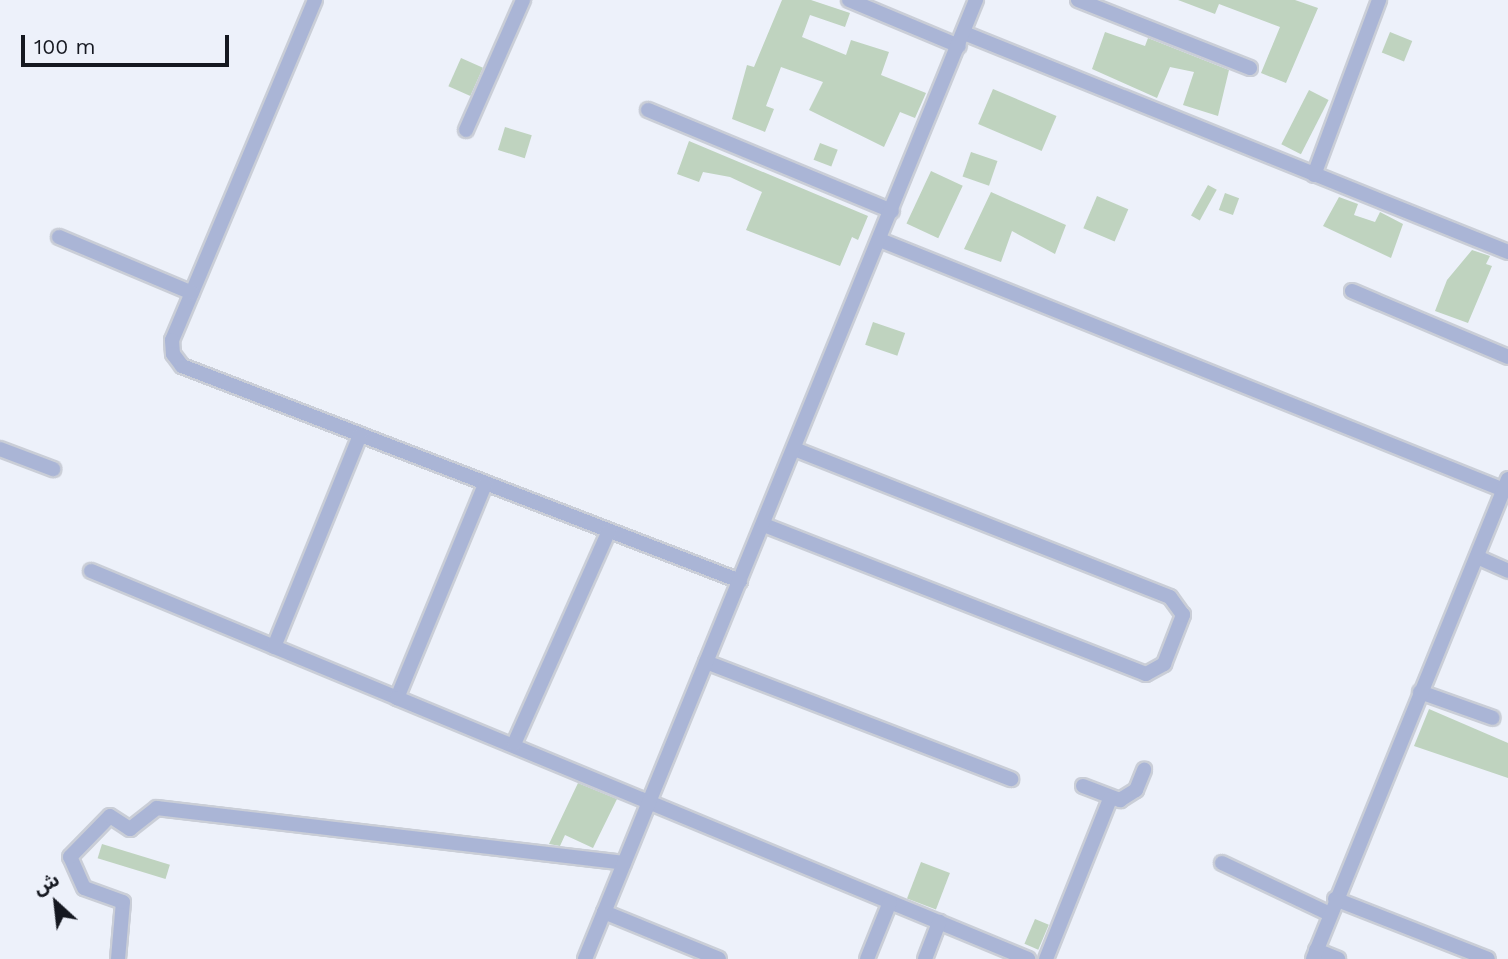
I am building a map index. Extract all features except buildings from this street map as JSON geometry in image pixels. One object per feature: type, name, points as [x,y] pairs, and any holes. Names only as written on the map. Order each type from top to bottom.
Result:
[{"type":"street","points":[[315,0],[172,340],[182,366],[740,581]]},
{"type":"street","points":[[466,130],[523,0]]},
{"type":"street","points":[[849,0],[961,39],[1508,252]]},
{"type":"street","points":[[585,959],[647,801],[764,525],[976,0]]},
{"type":"street","points":[[1078,0],[1250,68]]},
{"type":"street","points":[[1314,175],[1380,0]]},
{"type":"street","points":[[648,110],[892,211]]},
{"type":"street","points":[[59,237],[192,293]]},
{"type":"street","points":[[880,240],[1506,484],[1314,955],[1338,959]]},
{"type":"street","points":[[1352,291],[1508,356]]},
{"type":"street","points":[[274,647],[360,435]]},
{"type":"street","points":[[0,449],[52,469]]},
{"type":"street","points":[[764,525],[1146,674],[1164,664],[1183,615],[1170,597],[795,449]]},
{"type":"street","points":[[397,698],[485,484]]},
{"type":"street","points":[[514,744],[609,531]]},
{"type":"street","points":[[1477,557],[1508,571]]},
{"type":"street","points":[[91,572],[514,744],[1028,959]]},
{"type":"street","points":[[706,662],[1011,779]]},
{"type":"street","points":[[1420,692],[1493,718]]},
{"type":"street","points":[[1083,786],[1110,799],[1129,797],[1144,770]]},
{"type":"street","points":[[1046,959],[1110,799]]},
{"type":"street","points":[[118,959],[123,902],[83,888],[70,857],[110,816],[130,829],[157,808],[624,863]]},
{"type":"street","points":[[1222,863],[1330,914]]},
{"type":"street","points":[[1335,899],[1488,959]]},
{"type":"street","points":[[867,959],[890,902]]},
{"type":"street","points":[[604,912],[719,959]]},
{"type":"street","points":[[925,959],[939,922]]}]
